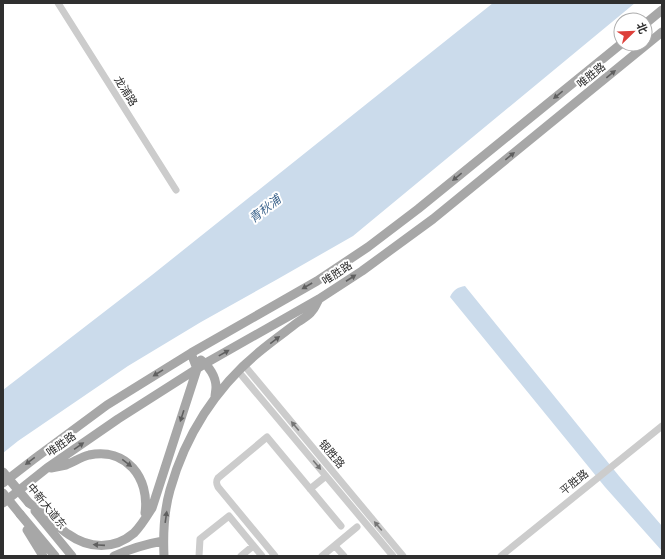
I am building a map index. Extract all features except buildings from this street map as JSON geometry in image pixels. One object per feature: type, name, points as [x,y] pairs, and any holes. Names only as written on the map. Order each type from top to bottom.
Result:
[{"type":"main road","points":[[653,17],[662,10]]},
{"type":"main road","name":"唯胜路","points":[[3,503],[48,468],[118,419],[206,363],[319,300],[362,271],[433,219],[662,32]]},
{"type":"main road","name":"唯胜路","points":[[3,482],[107,405],[191,353],[317,280],[368,247],[418,209],[613,51]]},
{"type":"main road","points":[[164,556],[163,541],[165,518],[170,490],[183,452],[196,426],[215,397],[241,368],[259,352],[312,312],[319,300]]},
{"type":"main road","points":[[191,353],[206,363],[214,377],[216,387],[215,397]]},
{"type":"main road","points":[[29,503],[47,515],[68,534],[81,541],[97,546],[112,545],[124,540],[135,532],[152,508],[197,369],[191,353]]},
{"type":"main road","points":[[48,468],[65,465],[88,455],[100,454],[114,456],[124,460],[138,473],[144,487],[147,502],[144,520]]},
{"type":"main road","name":"中新大道东","points":[[3,472],[72,556]]},
{"type":"main road","points":[[3,493],[55,556]]},
{"type":"main road","points":[[20,514],[42,556]]},
{"type":"main road","points":[[114,556],[136,547],[163,541]]},
{"type":"street","name":"龙浦路","points":[[58,3],[176,190]]},
{"type":"street","name":"银胜路","points":[[241,368],[326,476],[393,556]]},
{"type":"street","name":"银胜路","points":[[241,368],[403,556]]},
{"type":"street","name":"平胜路","points":[[501,556],[662,426]]},
{"type":"street","points":[[275,556],[216,483],[218,478],[267,437],[341,526]]},
{"type":"street","points":[[310,490],[326,476]]},
{"type":"street","points":[[199,556],[200,539],[229,516],[262,556]]},
{"type":"street","points":[[322,556],[357,527]]},
{"type":"street","points":[[241,556],[253,546]]},
{"type":"street","points":[[335,546],[344,556]]},
{"type":"water","name":"青秋浦","points":[[493,3],[635,3],[624,12],[613,12],[613,21],[353,236],[201,322],[128,366],[18,441],[3,453],[3,390],[152,275]]},
{"type":"water","points":[[465,286],[619,476],[662,526],[662,551],[605,487],[450,297],[456,289]]}]
